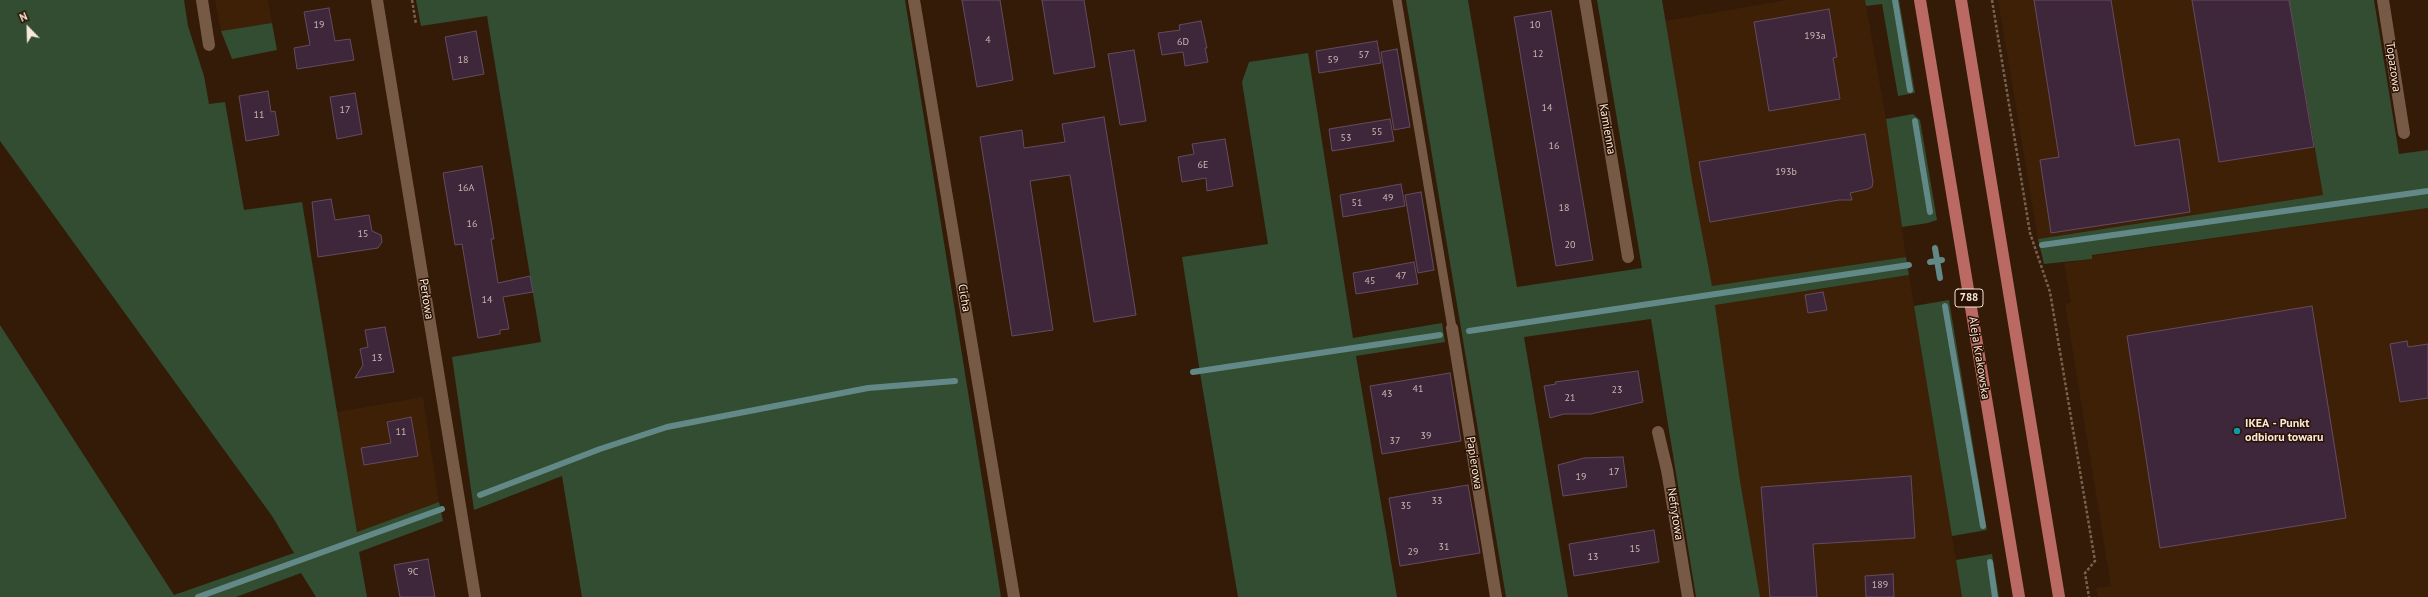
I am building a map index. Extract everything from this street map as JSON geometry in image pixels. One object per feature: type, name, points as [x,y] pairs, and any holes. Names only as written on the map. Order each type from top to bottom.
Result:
[{"type":"main road","name":"Aleja Krakowska","points":[[1920,0],[2019,597]]},
{"type":"main road","points":[[1961,0],[2059,597]]},
{"type":"street","points":[[202,0],[209,45]]},
{"type":"street","name":"Perłowa","points":[[378,0],[475,597]]},
{"type":"street","name":"Cicha","points":[[914,0],[1014,597]]},
{"type":"street","name":"Kamienna","points":[[1585,0],[1628,257]]},
{"type":"street","name":"Topazowa","points":[[2384,0],[2404,133]]},
{"type":"street","name":"Papierowa","points":[[1452,328],[1496,597]]},
{"type":"street","name":"Nefrytowa","points":[[1658,432],[1667,470],[1688,597]]},
{"type":"lane","points":[[1397,0],[1452,328]]},
{"type":"path","points":[[412,0],[416,24]]},
{"type":"path","points":[[1992,0],[2030,233],[2050,292],[2095,561],[2085,573],[2089,597]]},
{"type":"shaded area","points":[[215,0],[268,0],[272,23],[221,31]]},
{"type":"shaded area","points":[[1787,0],[1865,0],[1886,119],[1906,257],[1712,287],[1665,21]]},
{"type":"shaded area","points":[[1998,0],[2289,0],[2323,195],[2038,239]]},
{"type":"shaded area","points":[[2428,208],[2428,597],[2098,597],[2096,588],[2111,586],[2066,310],[2066,304],[2071,302],[2064,263],[2092,259],[2091,256]]},
{"type":"shaded area","points":[[1909,275],[1962,597],[1760,597],[1740,481],[1715,305]]},
{"type":"shaded area","points":[[423,397],[439,502],[357,532],[337,412]]},
{"type":"green space","points":[[0,0],[184,0],[188,26],[204,76],[209,104],[225,102],[244,210],[302,202],[357,532],[439,502],[443,521],[359,552],[367,597],[316,597],[301,573],[236,597],[0,597],[0,325],[174,595],[294,553],[272,516],[0,141]]},
{"type":"green space","points":[[416,0],[905,0],[1001,597],[582,597],[562,476],[474,510],[452,357],[541,342],[487,16],[421,26]]},
{"type":"green space","points":[[1406,0],[1468,0],[1517,287],[1642,268],[1597,0],[1662,0],[1693,186],[1712,286],[1906,257],[1909,275],[1715,305],[1740,481],[1760,597],[1696,597],[1651,319],[1524,337],[1568,597],[1506,597]]},
{"type":"green space","points":[[1865,0],[1899,0],[1915,93],[1898,96],[1882,4],[1866,6]]},
{"type":"green space","points":[[2289,0],[2374,0],[2399,154],[2428,150],[2428,208],[2092,255],[2092,259],[2044,264],[2038,239],[2323,195]]},
{"type":"green space","points":[[272,23],[277,50],[232,59],[221,31]]},
{"type":"green space","points":[[1308,53],[1353,338],[1442,323],[1445,342],[1356,356],[1397,597],[1238,597],[1201,379],[1182,257],[1268,244],[1242,82],[1249,62]]},
{"type":"green space","points":[[1913,114],[1920,120],[1937,220],[1902,227],[1886,119]]},
{"type":"green space","points":[[1949,300],[1987,530],[1952,536],[1914,306]]},
{"type":"green space","points":[[1992,554],[1999,597],[1962,597],[1956,560]]},
{"type":"building","points":[[962,0],[1000,0],[1013,80],[977,87]]},
{"type":"building","points":[[1042,0],[1084,0],[1095,67],[1054,74]]},
{"type":"building","points":[[2034,0],[2111,0],[2135,146],[2179,139],[2190,212],[2051,233],[2040,160],[2059,157]]},
{"type":"building","points":[[2192,0],[2289,0],[2314,147],[2219,162]]},
{"type":"building","points":[[329,8],[335,41],[350,39],[354,60],[297,69],[294,48],[310,45],[304,12]]},
{"type":"building","points":[[1829,9],[1837,57],[1833,58],[1840,99],[1769,111],[1754,22]]},
{"type":"building","points":[[1551,11],[1593,260],[1556,266],[1514,17]]},
{"type":"building","points":[[1201,21],[1207,48],[1205,48],[1208,62],[1185,66],[1183,52],[1162,55],[1158,33],[1180,30],[1179,25]]},
{"type":"building","points":[[476,31],[484,74],[453,80],[445,37]]},
{"type":"building","points":[[1377,41],[1381,63],[1319,73],[1316,51]]},
{"type":"building","points":[[1397,49],[1410,127],[1394,130],[1381,52]]},
{"type":"building","points":[[1134,50],[1146,121],[1120,125],[1108,54]]},
{"type":"building","points":[[268,91],[271,112],[275,111],[279,135],[246,141],[239,96]]},
{"type":"building","points":[[355,93],[362,134],[337,139],[330,97]]},
{"type":"building","points":[[1104,117],[1136,315],[1094,322],[1070,175],[1030,181],[1053,330],[1012,336],[980,137],[1022,130],[1024,148],[1065,142],[1062,124]]},
{"type":"building","points":[[1390,119],[1394,141],[1332,151],[1329,129]]},
{"type":"building","points":[[1865,134],[1873,182],[1872,187],[1868,189],[1850,193],[1852,200],[1839,200],[1710,222],[1699,162]]},
{"type":"building","points":[[1225,139],[1233,186],[1207,191],[1206,178],[1182,182],[1178,157],[1194,154],[1192,144]]},
{"type":"building","points":[[482,166],[494,239],[491,239],[498,283],[530,276],[533,292],[503,297],[509,329],[500,330],[500,334],[478,338],[462,244],[455,245],[443,173]]},
{"type":"building","points":[[1401,184],[1405,206],[1343,217],[1340,195]]},
{"type":"building","points":[[1421,192],[1434,270],[1418,273],[1405,195]]},
{"type":"building","points":[[331,199],[335,220],[369,215],[372,231],[381,235],[382,242],[378,248],[318,257],[312,202]]},
{"type":"building","points":[[1414,262],[1418,284],[1356,294],[1353,273]]},
{"type":"building","points":[[1823,292],[1827,310],[1808,313],[1805,295]]},
{"type":"building","name":"IKEA - Punkt odbioru towaru","points":[[2312,306],[2346,518],[2160,548],[2127,336]]},
{"type":"building","points":[[385,327],[394,372],[355,378],[363,365],[360,349],[368,347],[365,330]]},
{"type":"building","points":[[2407,341],[2408,347],[2428,344],[2428,398],[2400,402],[2390,344]]},
{"type":"building","points":[[1638,371],[1643,402],[1591,414],[1564,414],[1550,418],[1544,386],[1556,384],[1555,382]]},
{"type":"building","points":[[1450,373],[1461,441],[1382,454],[1370,386]]},
{"type":"building","points":[[411,417],[418,456],[364,465],[361,448],[391,443],[387,422]]},
{"type":"building","points":[[1623,457],[1627,487],[1563,496],[1558,465],[1584,458]]},
{"type":"building","points":[[1911,476],[1915,538],[1813,544],[1817,597],[1770,597],[1761,487]]},
{"type":"building","points":[[1468,485],[1480,553],[1400,566],[1389,498]]},
{"type":"building","points":[[1654,530],[1659,562],[1574,576],[1569,544]]},
{"type":"building","points":[[428,559],[435,597],[400,597],[394,565]]},
{"type":"building","points":[[1893,574],[1894,597],[1866,597],[1865,576]]},
{"type":"waterway","points":[[1895,0],[1910,90]]},
{"type":"waterway","points":[[1915,121],[1930,212]]},
{"type":"waterway","points":[[2042,245],[2428,191]]},
{"type":"waterway","points":[[1935,248],[1940,278]]},
{"type":"waterway","points":[[1930,262],[1942,260]]},
{"type":"waterway","points":[[1469,331],[1909,265]]},
{"type":"waterway","points":[[1945,306],[1983,526]]},
{"type":"waterway","points":[[1193,372],[1440,335]]},
{"type":"waterway","points":[[480,495],[600,449],[667,427],[868,388],[955,381]]},
{"type":"waterway","points":[[198,597],[442,509]]},
{"type":"waterway","points":[[1990,562],[1995,597]]},
{"type":"place","name":"IKEA - Punkt odbioru towaru","points":[[2237,431]]}]
